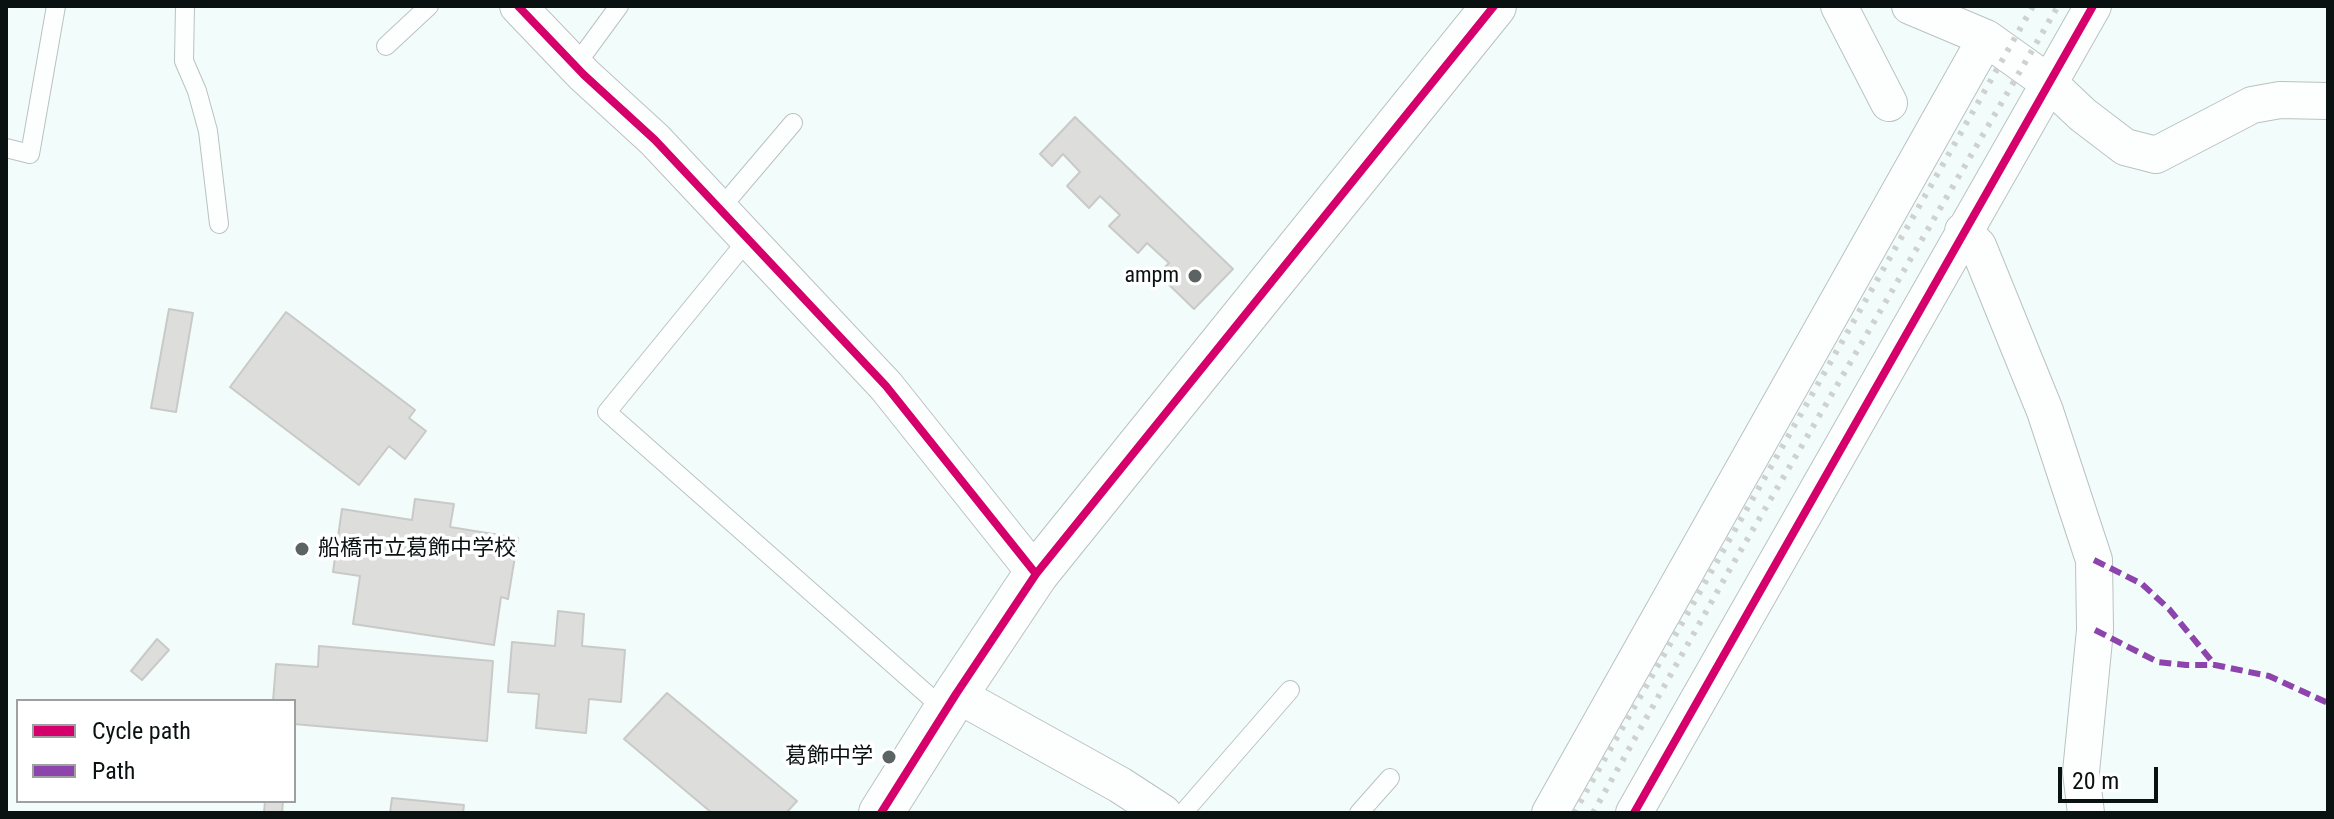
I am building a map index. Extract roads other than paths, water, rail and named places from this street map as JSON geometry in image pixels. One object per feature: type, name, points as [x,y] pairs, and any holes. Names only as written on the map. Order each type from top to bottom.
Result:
[{"type":"street","points":[[518,6],[575,66],[655,140],[886,386],[1036,574]]},
{"type":"street","points":[[881,813],[1036,574],[1494,6]]},
{"type":"street","points":[[1839,6],[1889,103]]},
{"type":"street","points":[[1910,6],[1986,38],[2049,83],[2083,115],[2125,147],[2156,155],[2252,105],[2280,100],[2328,101]]},
{"type":"street","points":[[1634,813],[2093,6]]},
{"type":"street","points":[[1550,813],[1986,38]]},
{"type":"street","points":[[1963,231],[1978,246],[2045,411],[2094,560],[2095,630],[2081,772],[2086,813]]},
{"type":"street","points":[[951,703],[1120,785],[1163,813]]},
{"type":"lane","points":[[6,148],[30,154],[56,6]]},
{"type":"lane","points":[[185,6],[184,61],[197,91],[208,131],[219,224]]},
{"type":"lane","points":[[386,46],[429,6]]},
{"type":"lane","points":[[575,66],[619,6]]},
{"type":"lane","points":[[720,209],[793,123]]},
{"type":"lane","points":[[749,238],[607,412],[951,703]]},
{"type":"lane","points":[[1183,813],[1290,690]]},
{"type":"lane","points":[[1359,813],[1390,778]]},
{"type":"railway","points":[[1574,813],[2033,6]]},
{"type":"railway","points":[[1593,813],[1730,569],[2058,6]]},
{"type":"place","name":"ampm","points":[[1195,276]]},
{"type":"place","name":"船橋市立葛飾中学校","points":[[302,549]]},
{"type":"place","name":"葛飾中学","points":[[889,757]]}]
